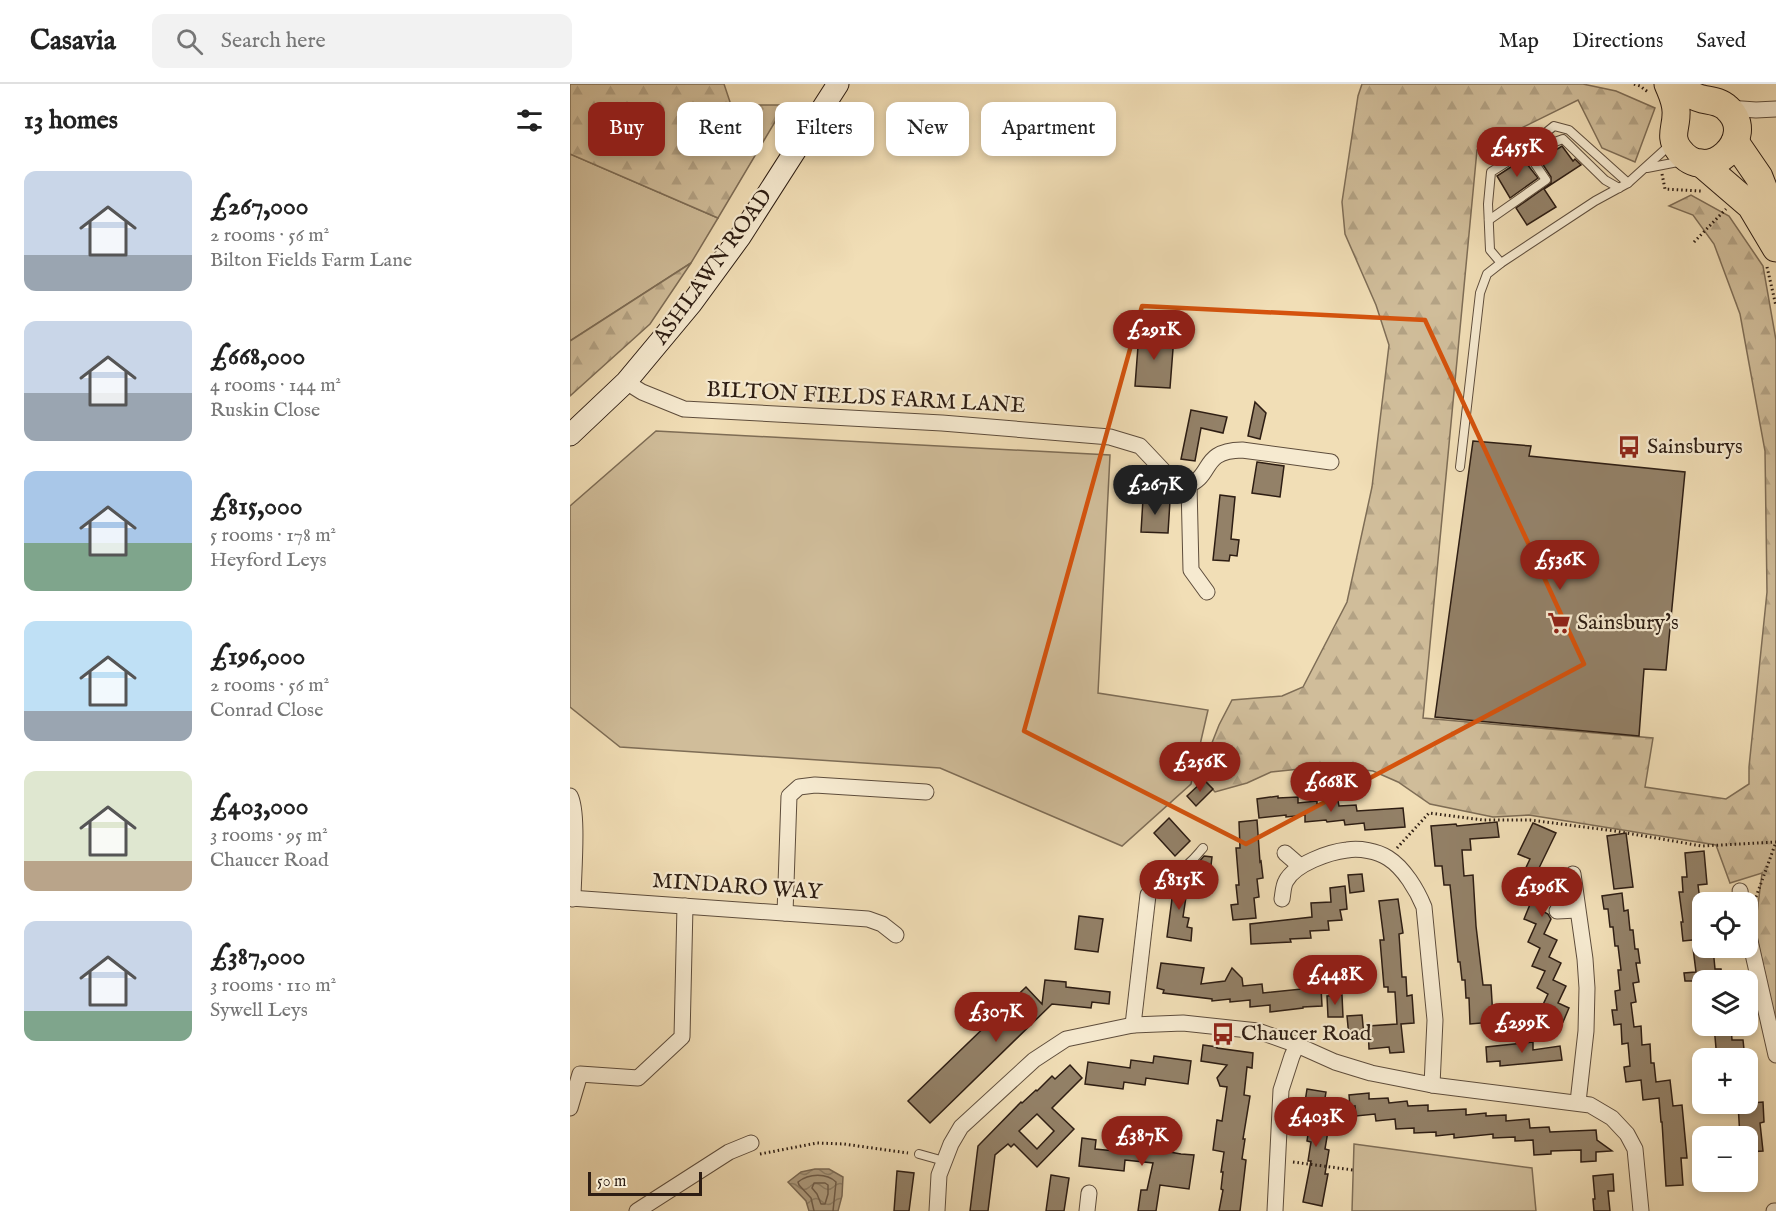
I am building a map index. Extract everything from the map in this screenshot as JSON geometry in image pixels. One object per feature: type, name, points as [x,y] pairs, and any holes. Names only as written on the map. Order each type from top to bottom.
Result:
[{"type":"highway","points":[[1668,84],[1676,101],[1685,145],[1751,206],[1776,248]]},
{"type":"highway","points":[[1673,84],[1686,93],[1713,100],[1733,126],[1759,177],[1776,221]]},
{"type":"highway","points":[[1685,145],[1683,107],[1702,99]]},
{"type":"highway","points":[[1685,145],[1712,163],[1729,152],[1733,126]]},
{"type":"main road","name":"ASHLAWN ROAD","points":[[570,435],[626,382],[691,304],[740,237],[838,84]]},
{"type":"street","points":[[1733,126],[1756,110],[1776,109]]},
{"type":"street","name":"BILTON FIELDS FARM LANE","points":[[626,382],[642,392],[684,409],[942,423],[1110,437],[1140,446],[1174,482],[1189,485]]},
{"type":"street","points":[[1207,592],[1191,570],[1189,485],[1196,483],[1214,457],[1228,451],[1242,450],[1331,462]]},
{"type":"street","points":[[785,913],[789,796],[799,787],[815,785],[926,792]]},
{"type":"street","points":[[570,796],[573,801],[574,822],[571,899]]},
{"type":"street","points":[[1282,899],[1286,881],[1300,866],[1349,849],[1371,851],[1389,858],[1407,877],[1424,907],[1435,1020],[1432,1085]]},
{"type":"street","points":[[1285,853],[1300,866]]},
{"type":"street","points":[[1573,874],[1587,988],[1586,1031],[1578,1102]]},
{"type":"street","points":[[1133,1025],[1148,895]]},
{"type":"street","name":"MINDARO WAY","points":[[571,899],[868,919],[882,924],[896,935]]},
{"type":"street","points":[[570,1108],[580,1074],[638,1078],[682,1036],[685,906]]},
{"type":"street","points":[[1557,911],[1577,910]]},
{"type":"street","points":[[1754,958],[1776,1055]]},
{"type":"street","points":[[937,1211],[939,1175],[951,1144],[961,1127],[1034,1060],[1066,1039],[1133,1025],[1183,1023],[1258,1031],[1335,1062],[1371,1073],[1432,1085],[1590,1105],[1612,1118],[1627,1134],[1635,1149],[1641,1211]]},
{"type":"street","points":[[1275,1211],[1281,1090],[1297,1045]]},
{"type":"street","points":[[637,1211],[729,1152],[751,1143]]},
{"type":"street","points":[[1088,1211],[1089,1193]]},
{"type":"lane","points":[[1501,263],[1490,250],[1491,172],[1518,155],[1554,126],[1569,130],[1628,183]]},
{"type":"lane","points":[[1518,155],[1563,139],[1605,180],[1619,188]]},
{"type":"lane","points":[[1460,467],[1480,293],[1487,274],[1595,201],[1628,183],[1646,168],[1685,145]]},
{"type":"lane","points":[[1646,168],[1685,145]]},
{"type":"lane","points":[[1489,220],[1546,180],[1527,152]]},
{"type":"lane","points":[[1148,895],[1150,886],[1157,877],[1165,871],[1178,870],[1189,864],[1203,848]]},
{"type":"lane","points":[[919,1154],[944,1161]]},
{"type":"path","points":[[1694,242],[1729,206]]},
{"type":"path","points":[[1389,858],[1428,813],[1483,820],[1530,820],[1615,831],[1702,846],[1776,842]]},
{"type":"path","points":[[1749,892],[1776,842]]},
{"type":"path","points":[[729,1152],[735,1160],[817,1143],[844,1144],[919,1154]]},
{"type":"path","points":[[1278,1160],[1353,1170]]},
{"type":"highlighted area","points":[[1142,306],[1425,320],[1584,664],[1246,844],[1024,731]]},
{"type":"green space","points":[[570,84],[724,84],[730,102],[677,102],[677,156],[755,156],[718,218],[570,154]]},
{"type":"green space","points":[[1362,84],[1583,84],[1616,91],[1655,108],[1635,162],[1602,148],[1578,100],[1477,150],[1423,718],[1653,738],[1645,787],[1726,799],[1749,784],[1767,592],[1765,451],[1740,314],[1714,244],[1693,215],[1669,206],[1691,195],[1729,216],[1763,266],[1776,340],[1776,1023],[1758,942],[1758,905],[1762,873],[1730,883],[1716,845],[1529,815],[1493,817],[1430,804],[1398,782],[1373,771],[1329,766],[1271,772],[1247,783],[1215,792],[1204,780],[1206,758],[1232,700],[1282,696],[1303,687],[1347,602],[1372,487],[1389,345],[1376,305],[1345,234],[1342,202],[1358,96]]},
{"type":"green space","points":[[763,105],[775,105],[775,122],[763,142]]},
{"type":"green space","points":[[570,154],[718,218],[691,263],[570,341]]},
{"type":"green space","points":[[691,263],[650,324],[570,396],[570,341]]},
{"type":"green space","points":[[656,431],[1110,455],[1098,693],[1208,710],[1191,784],[1122,846],[940,768],[620,747],[570,707],[570,506]]},
{"type":"green space","points":[[1354,1144],[1532,1168],[1536,1211],[1352,1211]]},
{"type":"water","points":[[829,1169],[843,1177],[838,1211],[809,1211],[806,1201],[788,1182],[801,1172]]},
{"type":"building","points":[[1562,146],[1573,161],[1575,159],[1581,165],[1544,189],[1556,207],[1527,225],[1516,208],[1551,183],[1551,177],[1540,160]]},
{"type":"building","points":[[1523,159],[1538,178],[1510,198],[1497,176]]},
{"type":"building","points":[[1139,333],[1174,336],[1170,388],[1135,386]]},
{"type":"building","points":[[1255,402],[1266,413],[1260,439],[1248,436]]},
{"type":"building","points":[[1191,410],[1227,417],[1223,433],[1201,428],[1195,461],[1181,459]]},
{"type":"building","name":"Sainsbury's","points":[[1473,441],[1531,446],[1529,456],[1685,472],[1666,670],[1644,669],[1639,736],[1435,717]]},
{"type":"building","points":[[1257,462],[1284,466],[1280,497],[1252,493]]},
{"type":"building","points":[[1220,495],[1235,497],[1231,539],[1239,540],[1237,556],[1230,555],[1229,561],[1213,560]]},
{"type":"building","points":[[1143,499],[1170,501],[1168,533],[1141,532]]},
{"type":"building","points":[[1204,780],[1213,789],[1196,806],[1187,796]]},
{"type":"building","points":[[1278,796],[1278,798],[1298,797],[1298,803],[1317,801],[1317,804],[1338,801],[1339,806],[1356,805],[1357,811],[1403,808],[1405,827],[1365,830],[1364,823],[1345,825],[1344,820],[1305,822],[1305,815],[1259,818],[1257,799]]},
{"type":"building","points":[[1169,818],[1190,841],[1175,856],[1154,833]]},
{"type":"building","points":[[1257,820],[1263,878],[1257,879],[1259,897],[1254,898],[1256,918],[1233,920],[1231,905],[1238,904],[1236,848],[1240,848],[1239,822]]},
{"type":"building","points":[[1497,822],[1499,837],[1470,839],[1471,850],[1462,850],[1464,876],[1473,875],[1483,985],[1491,985],[1493,1022],[1470,1024],[1469,998],[1466,998],[1465,980],[1462,980],[1460,962],[1458,962],[1450,885],[1444,885],[1442,866],[1435,866],[1431,826]]},
{"type":"building","points":[[1533,823],[1556,833],[1539,868],[1551,873],[1543,892],[1548,894],[1540,910],[1548,914],[1551,919],[1544,934],[1557,940],[1549,957],[1561,963],[1553,980],[1566,986],[1558,1003],[1569,1008],[1563,1022],[1540,1011],[1548,994],[1537,988],[1545,971],[1532,966],[1540,948],[1528,942],[1536,924],[1524,919],[1531,902],[1519,897],[1527,878],[1522,876],[1530,859],[1518,854]]},
{"type":"building","points":[[1626,833],[1633,887],[1614,889],[1607,836]]},
{"type":"building","points":[[1704,851],[1707,884],[1698,885],[1699,892],[1692,892],[1692,940],[1683,941],[1679,892],[1683,892],[1682,877],[1687,877],[1685,853]]},
{"type":"building","points":[[1204,856],[1212,857],[1210,874],[1196,872],[1198,863]]},
{"type":"building","points":[[1362,874],[1364,891],[1350,893],[1348,875]]},
{"type":"building","points":[[1175,876],[1189,877],[1183,917],[1189,918],[1187,927],[1192,928],[1191,941],[1167,937]]},
{"type":"building","points":[[1345,886],[1347,909],[1340,910],[1342,920],[1328,921],[1329,930],[1310,931],[1311,938],[1290,939],[1291,942],[1251,944],[1250,924],[1312,917],[1311,903],[1331,902],[1330,888]]},
{"type":"building","points":[[1622,893],[1624,911],[1628,910],[1630,930],[1633,930],[1635,949],[1638,949],[1640,963],[1636,963],[1639,982],[1633,983],[1636,1002],[1631,1003],[1634,1027],[1641,1026],[1642,1045],[1650,1044],[1651,1063],[1654,1063],[1656,1082],[1670,1080],[1673,1106],[1682,1105],[1687,1158],[1681,1158],[1683,1185],[1666,1186],[1659,1098],[1643,1100],[1641,1080],[1626,1082],[1624,1067],[1630,1066],[1628,1043],[1622,1044],[1621,1024],[1614,1025],[1612,1010],[1617,1010],[1615,991],[1620,990],[1618,970],[1621,970],[1618,946],[1615,946],[1613,927],[1610,927],[1608,909],[1604,909],[1602,896]]},
{"type":"building","points":[[1398,899],[1403,933],[1399,934],[1402,977],[1406,977],[1407,996],[1412,995],[1414,1023],[1401,1024],[1404,1052],[1390,1053],[1389,1047],[1369,1049],[1368,1026],[1397,1024],[1395,992],[1388,992],[1388,987],[1384,987],[1380,940],[1384,940],[1379,901]]},
{"type":"building","points":[[1079,916],[1103,919],[1098,952],[1075,949]]},
{"type":"building","points":[[1694,958],[1714,958],[1715,969],[1721,970],[1696,970]]},
{"type":"building","points":[[1161,963],[1204,968],[1201,984],[1225,981],[1232,968],[1242,978],[1243,986],[1262,984],[1263,993],[1321,987],[1322,1006],[1270,1012],[1270,1005],[1250,1007],[1250,1000],[1212,1001],[1212,999],[1163,993],[1164,990],[1157,988]]},
{"type":"building","points":[[1692,972],[1692,981],[1685,981],[1684,973]]},
{"type":"building","points":[[1045,980],[1066,982],[1066,987],[1110,992],[1109,1004],[1092,1002],[1091,1008],[1052,1004],[930,1123],[908,1101],[1026,987],[1042,1004]]},
{"type":"building","points":[[1342,995],[1343,1017],[1328,1017],[1327,996]]},
{"type":"building","points":[[1362,1015],[1364,1036],[1349,1037],[1347,1016]]},
{"type":"building","points":[[1715,1036],[1732,1036],[1732,1040],[1743,1040],[1744,1048],[1716,1048]]},
{"type":"building","points":[[1533,1042],[1533,1050],[1560,1046],[1562,1060],[1500,1066],[1500,1061],[1487,1062],[1486,1047]]},
{"type":"building","points":[[1203,1045],[1253,1053],[1252,1068],[1247,1067],[1244,1095],[1250,1096],[1243,1139],[1245,1139],[1242,1159],[1246,1160],[1240,1211],[1219,1211],[1223,1190],[1221,1189],[1223,1172],[1221,1172],[1224,1152],[1213,1150],[1217,1120],[1222,1121],[1227,1087],[1220,1086],[1217,1078],[1227,1065],[1201,1061]]},
{"type":"building","points":[[1154,1056],[1191,1061],[1188,1084],[1146,1078],[1145,1085],[1124,1082],[1123,1089],[1085,1084],[1088,1062],[1130,1068],[1131,1060],[1153,1063]]},
{"type":"building","points":[[1070,1065],[1082,1078],[1052,1108],[1074,1129],[1037,1167],[1014,1144],[1011,1147],[1008,1144],[995,1155],[988,1211],[970,1211],[978,1146],[1021,1102],[1037,1091],[1052,1076],[1055,1079]],"holes":[[[1037,1114],[1054,1131],[1037,1149],[1019,1131]]]},
{"type":"building","points":[[1307,1089],[1326,1092],[1323,1130],[1328,1131],[1325,1149],[1329,1150],[1325,1174],[1328,1174],[1322,1206],[1303,1202],[1311,1161],[1308,1161],[1311,1142],[1307,1141],[1310,1121],[1305,1121],[1308,1103],[1305,1102]]},
{"type":"building","points":[[1369,1093],[1369,1099],[1388,1098],[1389,1103],[1407,1101],[1408,1106],[1428,1105],[1428,1111],[1466,1109],[1466,1115],[1486,1113],[1486,1116],[1506,1115],[1506,1121],[1529,1119],[1530,1128],[1549,1127],[1550,1132],[1596,1130],[1597,1140],[1612,1151],[1596,1152],[1596,1161],[1581,1162],[1581,1150],[1551,1151],[1551,1154],[1534,1155],[1533,1140],[1515,1141],[1515,1137],[1493,1138],[1493,1134],[1454,1138],[1454,1134],[1436,1136],[1436,1132],[1414,1133],[1414,1128],[1396,1129],[1395,1119],[1376,1121],[1375,1114],[1356,1116],[1355,1106],[1350,1107],[1349,1095]]},
{"type":"building","points":[[1758,1102],[1763,1102],[1764,1122],[1760,1123],[1763,1151],[1758,1151],[1758,1126],[1739,1126],[1739,1114],[1758,1114]]},
{"type":"building","points":[[1082,1138],[1096,1140],[1095,1149],[1126,1152],[1127,1141],[1147,1143],[1147,1148],[1194,1155],[1189,1189],[1160,1185],[1156,1211],[1138,1211],[1141,1190],[1147,1190],[1153,1163],[1125,1160],[1124,1171],[1079,1166]]},
{"type":"building","points":[[897,1171],[914,1173],[909,1211],[894,1211]]},
{"type":"building","points":[[1613,1174],[1614,1191],[1608,1191],[1610,1211],[1594,1211],[1593,1176]]},
{"type":"building","points":[[1051,1175],[1069,1178],[1064,1211],[1046,1211]]},
{"type":"place","name":"Sainsburys","points":[[1629,447]]},
{"type":"place","name":"Sainsbury's","points":[[1559,623]]},
{"type":"place","name":"Chaucer Road","points":[[1223,1034]]}]
